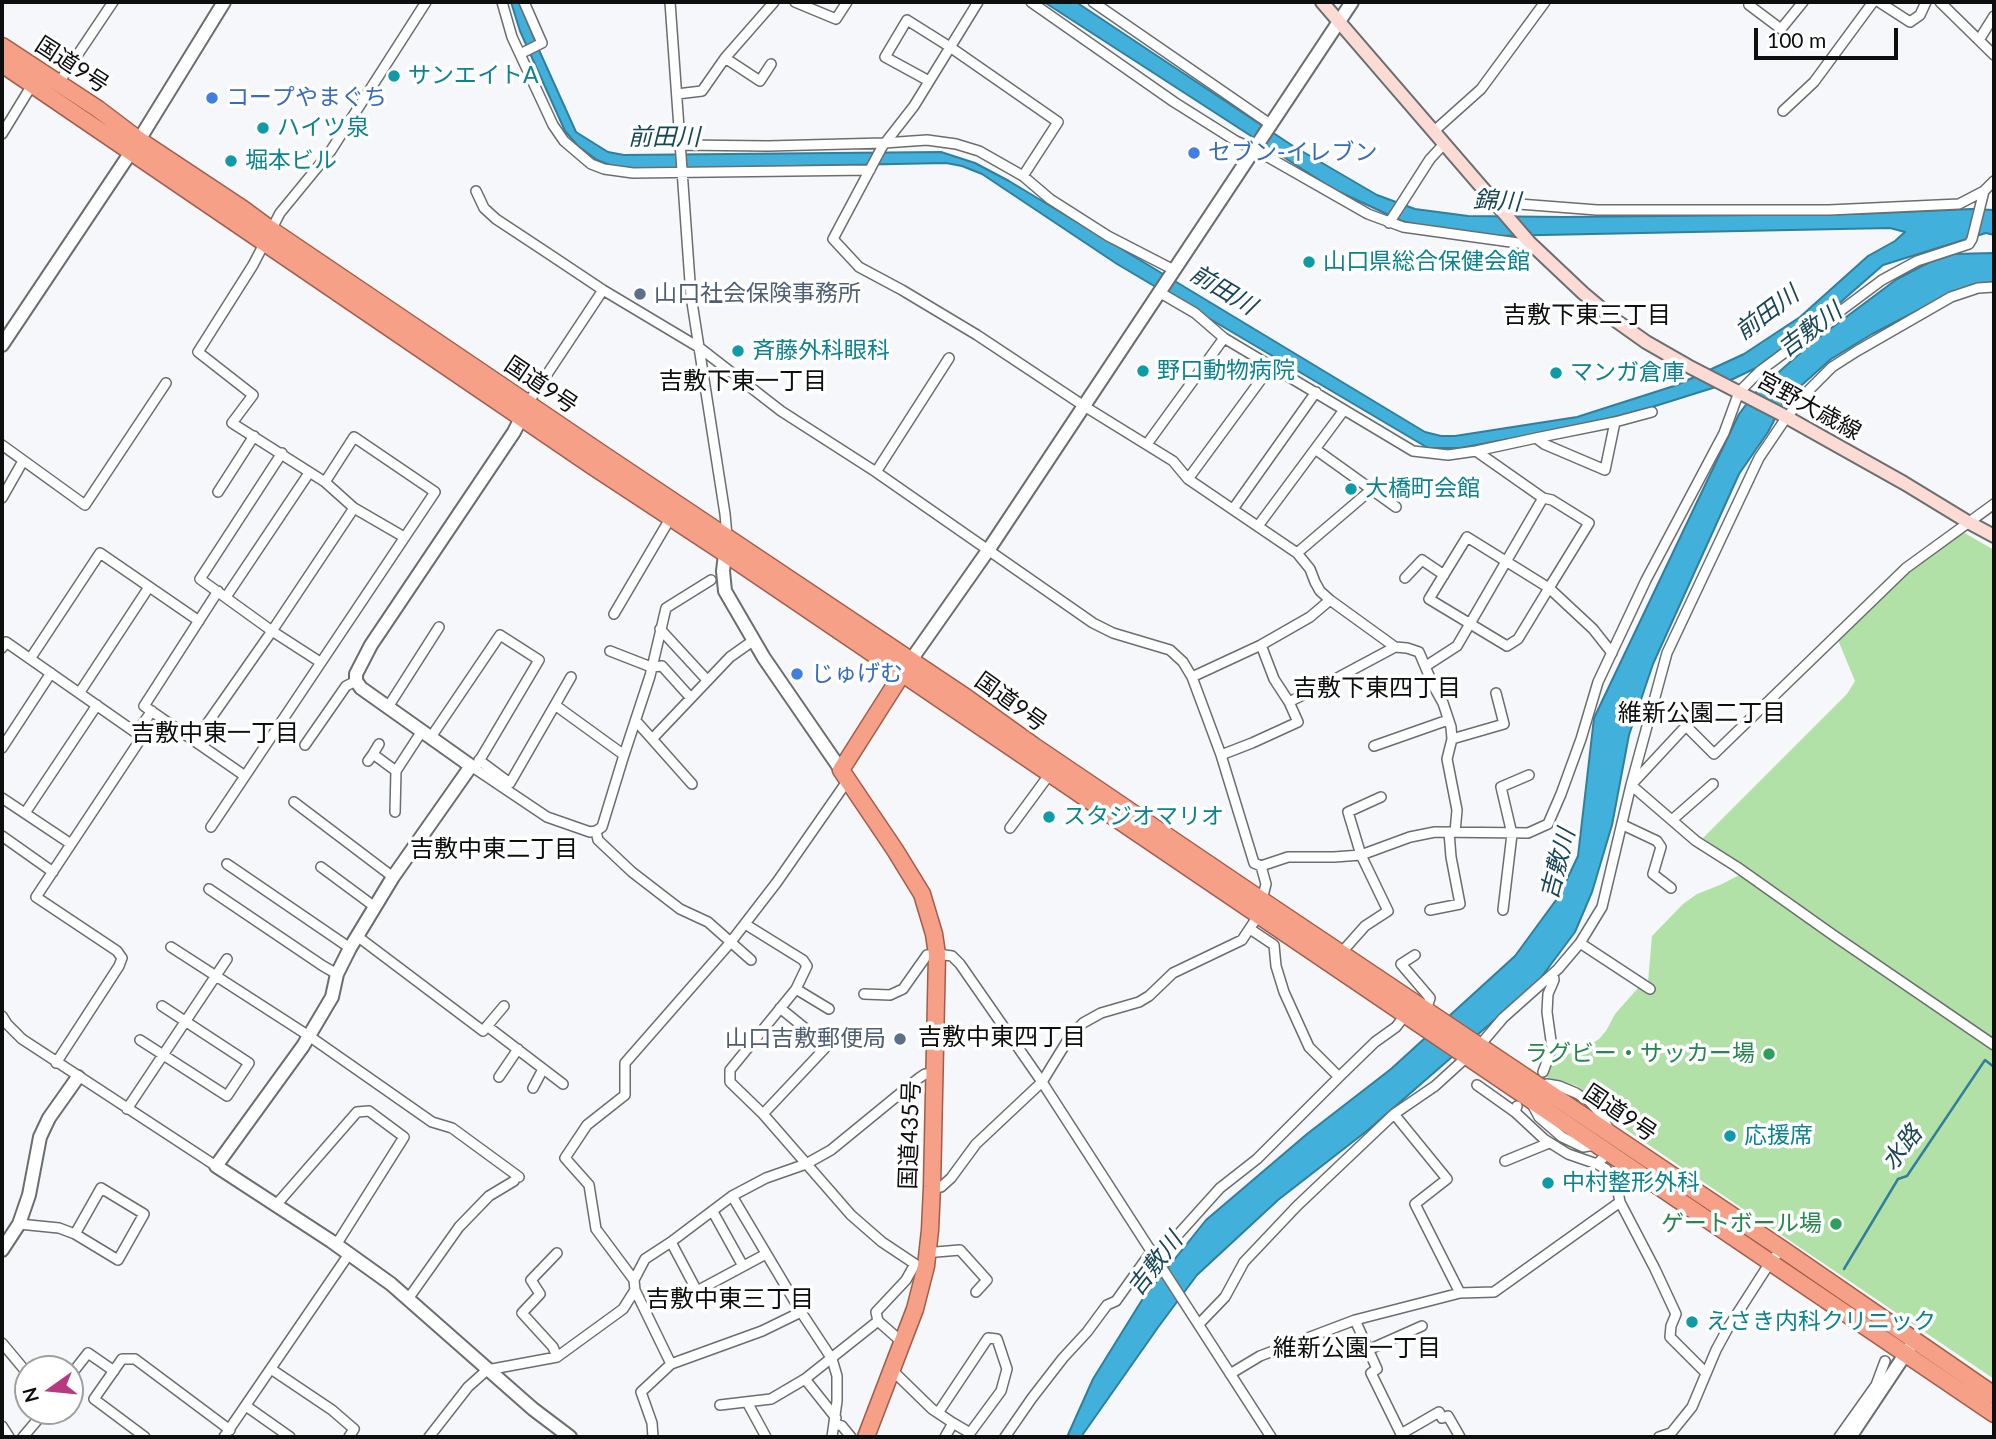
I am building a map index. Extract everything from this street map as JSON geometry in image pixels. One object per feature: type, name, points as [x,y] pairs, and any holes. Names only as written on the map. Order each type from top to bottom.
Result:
[{"type":"highway","name":"国道9号","points":[[2,46],[98,109],[134,147]]},
{"type":"highway","name":"国道9号","points":[[2,64],[134,147],[243,209],[267,236],[524,410],[671,517],[1046,754],[1257,915],[1341,953],[1415,1012],[1463,1055],[1776,1255],[1910,1348],[1994,1414]]},
{"type":"highway","name":"国道9号","points":[[524,410],[727,536],[906,666],[1049,775],[1257,915],[1415,1012],[1477,1043],[1529,1095]]},
{"type":"highway","points":[[845,775],[906,666]]},
{"type":"highway","name":"国道435号","points":[[845,775],[922,894],[932,924],[937,954],[928,1251],[921,1291],[866,1437]]},
{"type":"highway","name":"国道9号","points":[[1910,1348],[1994,1395]]},
{"type":"main road","name":"宮野大歳線","points":[[1322,2],[1530,244],[1615,320],[1646,342],[1904,482],[1994,536]]},
{"type":"street","points":[[58,84],[113,2]]},
{"type":"street","points":[[2,345],[134,147],[224,2]]},
{"type":"street","points":[[404,537],[354,508],[325,482],[232,423],[253,394],[198,352],[253,265],[280,213],[330,152],[426,2]]},
{"type":"street","points":[[520,54],[542,43],[524,2]]},
{"type":"street","points":[[670,2],[691,296],[727,536],[723,571],[725,591],[754,640],[845,775],[745,924],[625,1063],[625,1095],[587,1125],[565,1158],[589,1185],[596,1229],[634,1285],[671,1364]]},
{"type":"street","points":[[795,2],[836,19],[847,2]]},
{"type":"street","points":[[1031,2],[1174,102],[1236,141],[1255,147],[1368,214],[1389,223],[1423,230],[1530,244]]},
{"type":"street","points":[[1093,2],[1269,125]]},
{"type":"street","points":[[906,666],[989,549],[1352,2]]},
{"type":"street","points":[[1433,132],[1481,89],[1545,2]]},
{"type":"street","points":[[1751,2],[1749,5],[1781,29],[1802,2]]},
{"type":"street","points":[[1783,111],[1814,82],[1873,2]]},
{"type":"street","points":[[1879,2],[1910,22],[1920,15],[1926,2]]},
{"type":"street","points":[[1940,2],[1994,55]]},
{"type":"street","points":[[500,3],[512,37],[553,125],[564,142],[591,164],[621,172],[870,170]]},
{"type":"street","points":[[973,3],[914,106],[883,145],[833,239],[859,267],[977,335],[1172,461],[1188,479],[1297,553],[1310,569],[1320,591],[1330,600],[1395,647],[1419,652],[1448,720],[1452,739],[1447,759],[1457,810],[1452,832],[1451,857],[1460,904],[1430,910]]},
{"type":"street","points":[[677,94],[702,91],[725,58],[770,4]]},
{"type":"street","points":[[1979,40],[1994,16]]},
{"type":"street","points":[[929,80],[885,57],[906,20],[1058,122],[1023,176]]},
{"type":"street","points":[[725,58],[760,81],[771,64]]},
{"type":"street","points":[[2,134],[32,85]]},
{"type":"street","points":[[680,145],[883,145],[927,140],[956,144],[979,151],[1023,176],[1050,199],[1108,236],[1173,272]]},
{"type":"street","points":[[1389,223],[1430,159],[1444,144]]},
{"type":"street","points":[[1505,214],[1519,205],[1597,210],[1856,209],[1959,204],[1984,191],[1994,181]]},
{"type":"street","points":[[476,191],[484,208],[496,219],[603,290],[700,348],[781,411],[876,472],[1093,623],[1113,633],[1170,650],[1183,662],[1192,677],[1221,755],[1254,863],[1261,866],[1288,857],[1361,855],[1410,837],[1434,832],[1528,833],[1548,824],[1577,750],[1598,682],[1670,532],[1724,433],[1736,391],[1882,280],[1917,261],[1969,244],[1984,191]]},
{"type":"street","points":[[1199,1324],[1225,1297],[1244,1262],[1297,1206],[1394,1114],[1435,1086],[1463,1055],[1553,974],[1580,943],[1602,907],[1631,785],[1667,653],[1759,458],[1784,416],[1832,367],[1857,351],[1951,297],[1978,288],[1994,288]]},
{"type":"street","points":[[603,290],[524,410],[514,432],[371,645],[356,674],[356,681],[361,688],[547,817],[590,832],[596,831],[602,827],[636,721],[666,608],[710,580]]},
{"type":"street","points":[[1159,292],[1195,313],[1224,338],[1413,451],[1448,455],[1476,451],[1652,412]]},
{"type":"street","points":[[1147,444],[1224,338]]},
{"type":"street","points":[[876,472],[949,358]]},
{"type":"street","points":[[1188,479],[1271,366]]},
{"type":"street","points":[[2,445],[85,505],[166,383]]},
{"type":"street","points":[[1233,509],[1316,392]]},
{"type":"street","points":[[1258,526],[1344,410]]},
{"type":"street","points":[[1536,438],[1605,470],[1615,422]]},
{"type":"street","points":[[218,492],[254,436]]},
{"type":"street","points":[[211,827],[435,492],[354,437],[325,482]]},
{"type":"street","points":[[1315,449],[1396,507]]},
{"type":"street","points":[[1476,451],[1543,498],[1552,500],[1589,523],[1549,589],[1518,639],[1507,646],[1429,599],[1467,537],[1549,589],[1593,629],[1612,653]]},
{"type":"street","points":[[282,453],[200,579],[320,662]]},
{"type":"street","points":[[2,498],[23,461]]},
{"type":"street","points":[[226,597],[309,473]]},
{"type":"street","points":[[1297,553],[1372,489]]},
{"type":"street","points":[[1426,666],[1457,646],[1543,498]]},
{"type":"street","points":[[1631,785],[1686,726],[1714,754],[1906,568],[1994,504]]},
{"type":"street","points":[[195,741],[354,508]]},
{"type":"street","points":[[614,614],[671,517]]},
{"type":"street","points":[[30,659],[100,553],[198,621]]},
{"type":"street","points":[[1405,578],[1422,560],[1444,575]]},
{"type":"street","points":[[80,692],[149,586]]},
{"type":"street","points":[[218,591],[144,706],[244,776]]},
{"type":"street","points":[[1192,677],[1261,645],[1310,617],[1330,600]]},
{"type":"street","points":[[388,707],[439,627]]},
{"type":"street","points":[[660,629],[707,680]]},
{"type":"street","points":[[216,1166],[309,1036],[332,997],[337,974],[393,877],[475,765],[539,660],[500,635],[396,771],[396,812]]},
{"type":"street","points":[[653,738],[730,657],[754,640]]},
{"type":"street","points":[[2,648],[6,642],[142,737],[36,897],[117,951],[122,958],[55,1063]]},
{"type":"street","points":[[1221,755],[1298,722],[1274,679],[1261,645]]},
{"type":"street","points":[[1289,702],[1395,647]]},
{"type":"street","points":[[610,651],[651,667],[662,666],[690,697]]},
{"type":"street","points":[[2,748],[51,673]]},
{"type":"street","points":[[475,765],[510,783],[571,677]]},
{"type":"street","points":[[305,745],[346,685],[356,681]]},
{"type":"street","points":[[1452,739],[1504,724],[1496,693]]},
{"type":"street","points":[[25,814],[97,705]]},
{"type":"street","points":[[555,705],[624,755]]},
{"type":"street","points":[[136,733],[152,711]]},
{"type":"street","points":[[1374,746],[1448,720]]},
{"type":"street","points":[[636,721],[692,784]]},
{"type":"street","points":[[379,744],[370,758],[396,771]]},
{"type":"street","points":[[1010,828],[1049,775]]},
{"type":"street","points":[[1503,910],[1512,834],[1501,787],[1529,775]]},
{"type":"street","points":[[1672,820],[1713,784]]},
{"type":"street","points":[[1631,785],[1696,841],[1994,1045]]},
{"type":"street","points":[[1341,953],[1365,926],[1388,911],[1361,855],[1348,812],[1381,797]]},
{"type":"street","points":[[2,798],[71,844]]},
{"type":"street","points":[[294,802],[393,877]]},
{"type":"street","points":[[1623,825],[1657,841],[1661,847],[1653,874],[1671,888]]},
{"type":"street","points":[[596,831],[598,840],[632,872],[680,909],[708,922],[751,960]]},
{"type":"street","points":[[2,836],[53,872]]},
{"type":"street","points":[[227,864],[354,942],[483,1031],[504,1006]]},
{"type":"street","points":[[932,1187],[941,1188],[976,1144],[1042,1082],[1069,1038],[1083,1023],[1101,1013],[1139,1002],[1174,973],[1242,940],[1257,915],[1266,884],[1261,866]]},
{"type":"street","points":[[321,867],[375,907]]},
{"type":"street","points":[[209,889],[337,974]]},
{"type":"street","points":[[1257,915],[1274,946],[1276,966],[1284,992],[1309,1047],[1339,1077]]},
{"type":"street","points":[[745,924],[803,960],[807,966],[796,989],[730,1070],[730,1082],[763,1114],[851,1214],[882,1242],[915,1264],[906,1280],[876,1312],[878,1321],[903,1343]]},
{"type":"street","points":[[1580,943],[1650,989]]},
{"type":"street","points":[[171,947],[309,1036],[432,1122],[452,1128],[517,1179],[489,1196],[459,1227],[408,1299]]},
{"type":"street","points":[[864,994],[890,995],[903,989],[927,955],[952,956],[960,964],[1042,1082],[1271,1437]]},
{"type":"street","points":[[1005,1437],[1040,1388],[1107,1305],[1116,1301],[1220,1188],[1257,1159],[1375,1042],[1430,998],[1401,964],[1415,955]]},
{"type":"street","points":[[127,1109],[227,959]]},
{"type":"street","points":[[1553,974],[1547,1012],[1552,1048],[1529,1095],[1549,1143],[1567,1154],[1606,1147]]},
{"type":"street","points":[[796,989],[829,1009]]},
{"type":"street","points":[[140,1040],[227,1096],[248,1063],[162,1006]]},
{"type":"street","points":[[763,1114],[827,1046],[780,1008]]},
{"type":"street","points":[[2,1016],[22,1040],[55,1063],[276,1205],[391,1284],[486,1370],[570,1437]]},
{"type":"street","points":[[487,1026],[563,1084]]},
{"type":"street","points":[[499,1077],[518,1049]]},
{"type":"street","points":[[533,1088],[543,1069]]},
{"type":"street","points":[[429,1437],[468,1387],[486,1370],[557,1357],[622,1309],[645,1259],[732,1196],[765,1178],[806,1164],[831,1150],[919,1078],[925,1074],[934,1074]]},
{"type":"street","points":[[2,1250],[19,1224],[29,1195],[40,1138],[49,1118],[78,1077]]},
{"type":"street","points":[[1476,1086],[1529,1095]]},
{"type":"street","points":[[1529,1095],[1539,1117],[1562,1137],[1583,1147],[1606,1147]]},
{"type":"street","points":[[276,1205],[357,1112],[369,1111],[404,1137],[336,1245]]},
{"type":"street","points":[[1394,1114],[1447,1179],[1415,1204],[1460,1293]]},
{"type":"street","points":[[1505,1161],[1549,1143]]},
{"type":"street","points":[[1606,1147],[1606,1169],[1616,1182],[1620,1202],[1656,1269],[1676,1314],[1670,1337],[1706,1373]]},
{"type":"street","points":[[19,1224],[59,1228],[75,1234],[118,1260],[144,1214],[101,1188],[75,1234]]},
{"type":"street","points":[[732,1196],[832,1359],[838,1376],[836,1421],[832,1437]]},
{"type":"street","points":[[1230,1374],[1260,1356],[1355,1320],[1460,1293],[1494,1292],[1620,1202]]},
{"type":"street","points":[[713,1212],[743,1266]]},
{"type":"street","points":[[671,1242],[698,1291],[766,1254]]},
{"type":"street","points":[[928,1251],[960,1250],[987,1280],[976,1292]]},
{"type":"street","points":[[557,1253],[531,1280],[540,1294],[522,1313],[552,1347],[557,1357]]},
{"type":"street","points":[[145,1437],[94,1399],[122,1359],[135,1359],[228,1434],[349,1254]]},
{"type":"street","points":[[1659,1437],[1671,1433],[1692,1407],[1728,1328],[1776,1255]]},
{"type":"street","points":[[653,1437],[652,1423],[640,1392],[671,1364],[762,1331],[802,1312]]},
{"type":"street","points":[[1355,1320],[1377,1369],[1371,1373],[1401,1434],[1439,1412],[1442,1418],[1448,1416],[1460,1437]]},
{"type":"street","points":[[720,1405],[771,1399],[805,1379],[878,1321]]},
{"type":"street","points":[[1368,1350],[1422,1326]]},
{"type":"street","points":[[892,1370],[938,1413],[971,1433],[1001,1391],[1007,1369],[997,1339],[988,1338],[938,1413]]},
{"type":"street","points":[[2,1343],[14,1357]]},
{"type":"street","points":[[1850,1437],[1910,1348]]},
{"type":"street","points":[[84,1358],[88,1353],[114,1371]]},
{"type":"street","points":[[1839,1437],[1876,1385],[1885,1362]]},
{"type":"street","points":[[271,1369],[354,1429],[349,1437]]},
{"type":"street","points":[[805,1379],[851,1437]]},
{"type":"street","points":[[747,1402],[766,1437]]},
{"type":"street","points":[[246,1406],[290,1437]]},
{"type":"street","points":[[945,1437],[953,1423]]},
{"type":"street","points":[[2,1426],[9,1437]]},
{"type":"street","points":[[1671,1433],[1683,1437]]},
{"type":"green space","points":[[1963,532],[1994,550],[1994,1379],[1631,1133],[1615,1121],[1595,1098],[1577,1086],[1546,1077],[1552,1057],[1556,1059],[1599,1039],[1615,1014],[1638,988],[1648,982],[1652,936],[1683,904],[1697,894],[1749,870],[1703,838],[1847,694],[1855,681],[1838,640],[1899,578]]},
{"type":"water","points":[[511,2],[519,2],[576,132],[608,152],[624,155],[941,152],[975,163],[1425,432],[1441,436],[1577,417],[1677,385],[1744,354],[1800,317],[1868,256],[1895,241],[1905,232],[1890,228],[1493,236],[1434,229],[1402,221],[1333,189],[1044,2],[1076,2],[1293,146],[1377,195],[1415,209],[1468,216],[1563,217],[1994,210],[1994,235],[1986,233],[1883,265],[1827,314],[1756,368],[1716,387],[1584,425],[1460,448],[1428,448],[1117,264],[982,174],[962,166],[946,163],[642,169],[612,166],[597,160],[578,146],[565,131],[520,31]]},
{"type":"water","points":[[1994,253],[1994,282],[1940,299],[1872,334],[1831,359],[1785,400],[1768,432],[1739,474],[1653,664],[1629,735],[1612,825],[1592,892],[1575,932],[1537,983],[1368,1130],[1278,1200],[1197,1275],[1081,1437],[1067,1437],[1093,1379],[1142,1300],[1206,1220],[1307,1134],[1391,1069],[1515,956],[1559,896],[1578,856],[1594,718],[1739,414],[1754,394],[1814,341],[1897,279],[1928,263],[1954,254]]},
{"type":"waterway","name":"水路","points":[[1844,1269],[1898,1179],[1907,1176],[1985,1060],[1994,1067]]},
{"type":"place","name":"サンエイトA","points":[[394,76]]},
{"type":"place","name":"コープやまぐち","points":[[212,98]]},
{"type":"place","name":"ハイツ泉","points":[[263,128]]},
{"type":"place","name":"セブン-イレブン","points":[[1194,153]]},
{"type":"place","name":"堀本ビル","points":[[231,161]]},
{"type":"place","name":"山口県総合保健会館","points":[[1309,262]]},
{"type":"place","name":"山口社会保険事務所","points":[[640,294]]},
{"type":"place","name":"斉藤外科眼科","points":[[738,351]]},
{"type":"place","name":"野口動物病院","points":[[1143,371]]},
{"type":"place","name":"マンガ倉庫","points":[[1556,373]]},
{"type":"place","name":"大橋町会館","points":[[1351,489]]},
{"type":"place","name":"じゅげむ","points":[[797,674]]},
{"type":"place","name":"スタジオマリオ","points":[[1049,817]]},
{"type":"place","name":"山口吉敷郵便局","points":[[900,1039]]},
{"type":"place","name":"ラグビー・サッカー場","points":[[1769,1054]]},
{"type":"place","name":"応援席","points":[[1730,1136]]},
{"type":"place","name":"中村整形外科","points":[[1548,1183]]},
{"type":"place","name":"ゲートボール場","points":[[1836,1224]]},
{"type":"place","name":"えさき内科クリニック","points":[[1692,1322]]},
{"type":"district","name":"吉敷下東三丁目","points":[[1587,315]]},
{"type":"district","name":"吉敷下東一丁目","points":[[743,381]]},
{"type":"district","name":"吉敷下東四丁目","points":[[1377,688]]},
{"type":"district","name":"維新公園二丁目","points":[[1702,713]]},
{"type":"district","name":"吉敷中東一丁目","points":[[215,733]]},
{"type":"district","name":"吉敷中東二丁目","points":[[494,849]]},
{"type":"district","name":"吉敷中東四丁目","points":[[1002,1037]]},
{"type":"district","name":"吉敷中東三丁目","points":[[730,1299]]},
{"type":"district","name":"維新公園一丁目","points":[[1357,1348]]},
{"type":"water label","name":"前田川","points":[[664,137]]},
{"type":"water label","name":"錦川","points":[[1497,201]]},
{"type":"water label","name":"前田川","points":[[1223,290]]},
{"type":"water label","name":"前田川","points":[[1767,313]]},
{"type":"water label","name":"吉敷川","points":[[1810,330]]},
{"type":"water label","name":"吉敷川","points":[[1558,864]]},
{"type":"water label","name":"吉敷川","points":[[1155,1264]]}]
